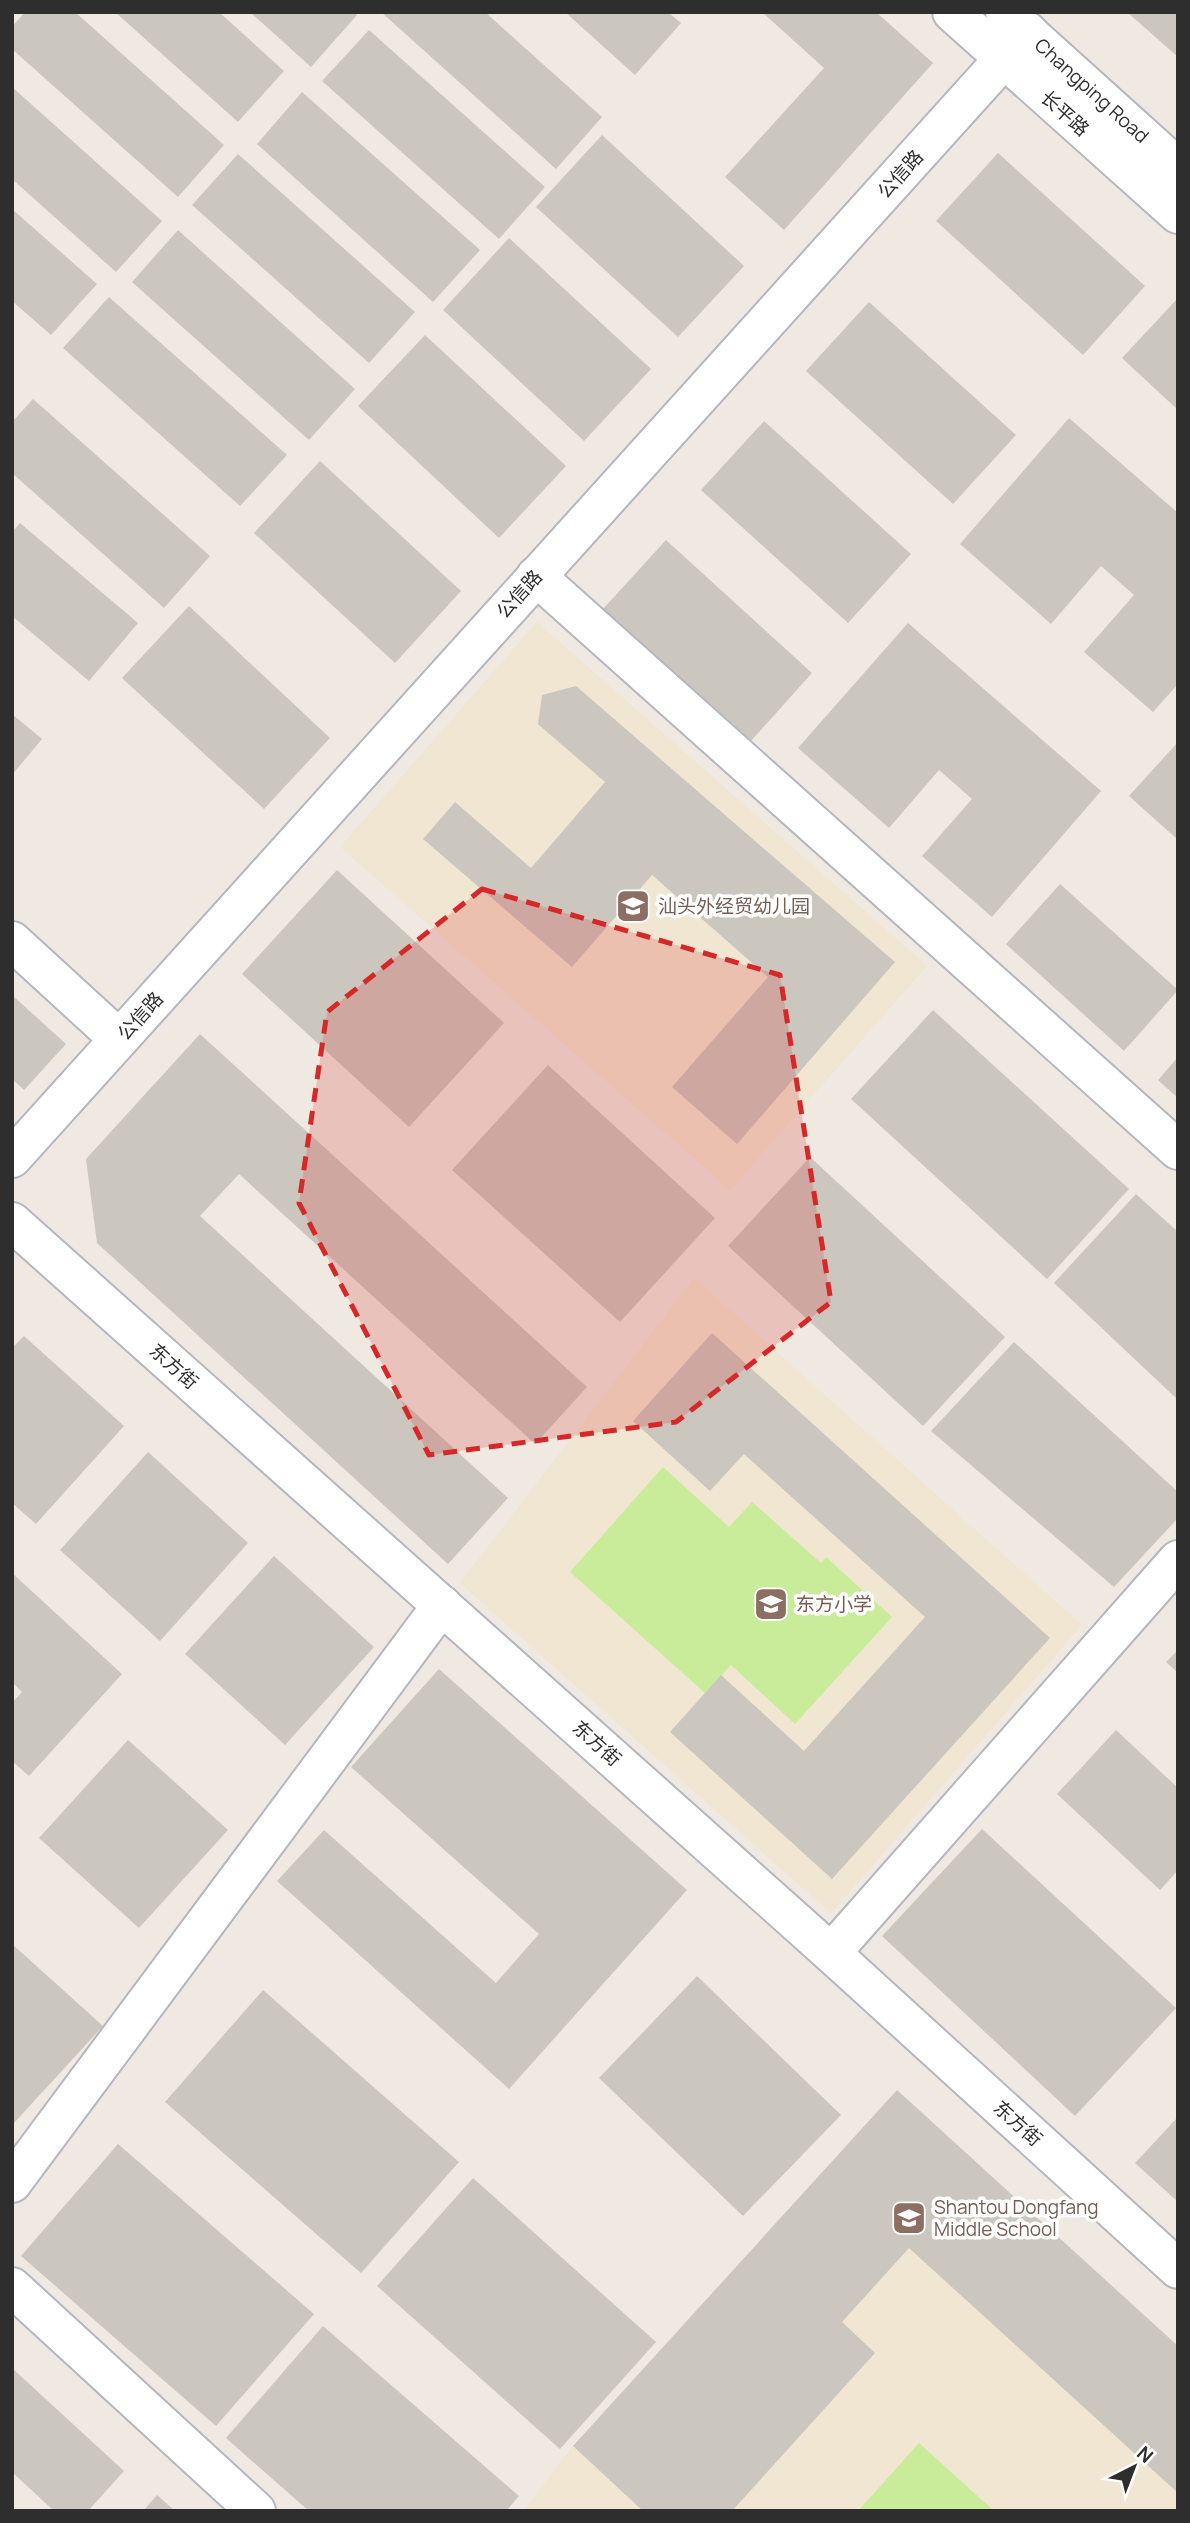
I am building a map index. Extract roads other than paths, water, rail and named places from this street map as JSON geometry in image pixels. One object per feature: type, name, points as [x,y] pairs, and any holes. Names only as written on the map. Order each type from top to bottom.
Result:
[{"type":"street","name":"长平路","points":[[952,12],[1012,34],[1178,214]]},
{"type":"street","name":"Changping Road","points":[[1012,34],[1178,168]]},
{"type":"street","name":"公信路","points":[[12,1158],[536,576],[1012,34]]},
{"type":"street","points":[[536,576],[1178,1150]]},
{"type":"street","points":[[12,941],[119,1040]]},
{"type":"street","name":"东方街","points":[[12,1222],[831,1953],[1178,2269]]},
{"type":"street","points":[[831,1953],[1178,1560]]},
{"type":"street","points":[[12,2183],[442,1605]]},
{"type":"street","points":[[12,2287],[256,2511]]},
{"type":"place","name":"汕头外经贸幼儿园","points":[[633,906]]},
{"type":"place","name":"东方小学","points":[[771,1604]]},
{"type":"place","name":"Shantou Dongfang Middle School","points":[[909,2218]]}]
